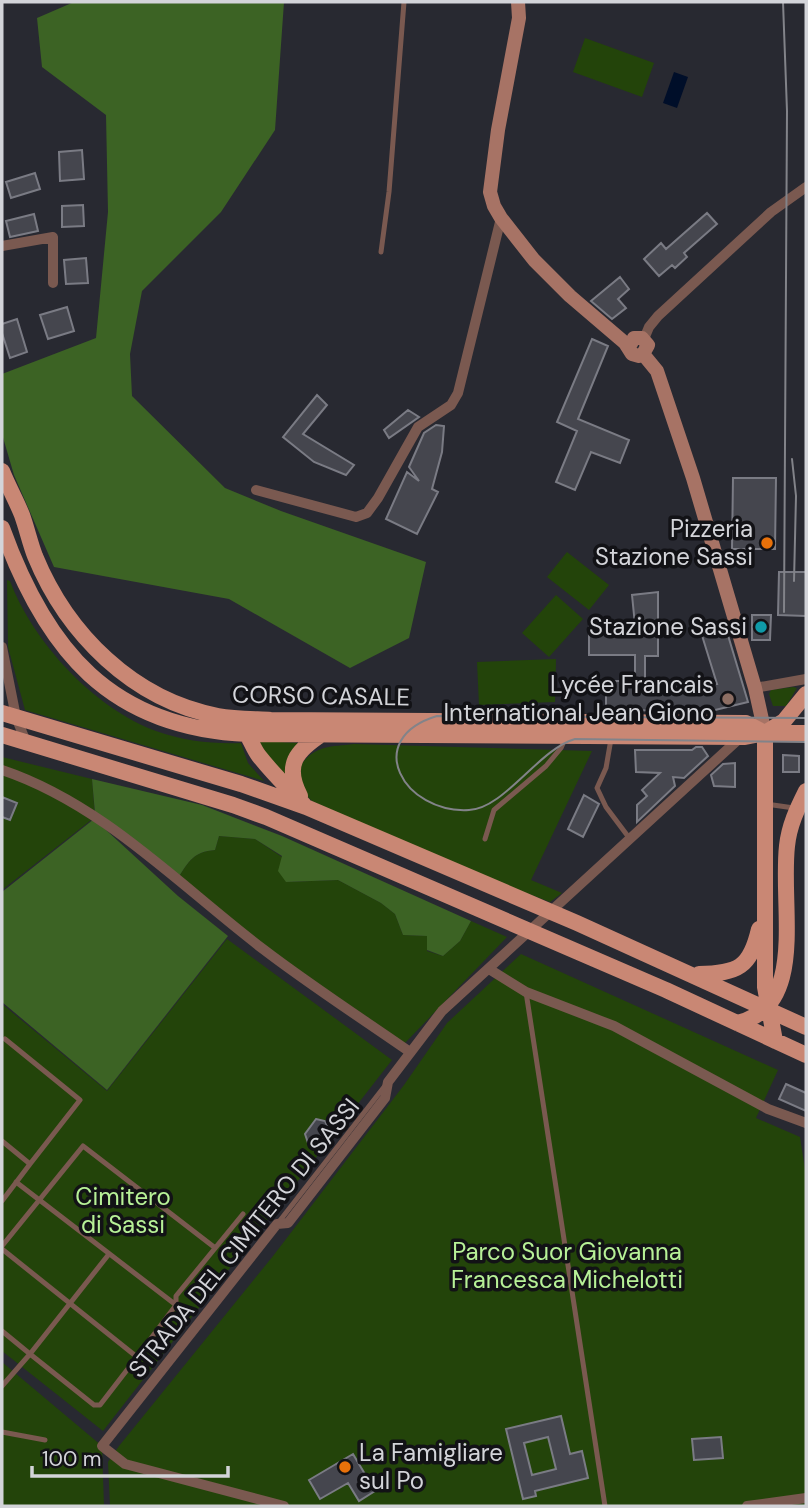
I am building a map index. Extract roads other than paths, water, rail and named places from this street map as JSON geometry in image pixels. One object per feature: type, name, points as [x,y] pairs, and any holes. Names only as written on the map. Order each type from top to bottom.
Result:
[{"type":"main road","name":"CORSO CASALE","points":[[2,471],[21,514],[35,556],[56,599],[94,649],[145,689],[191,709],[228,717],[271,720],[746,723],[765,733]]},
{"type":"main road","name":"CORSO CASALE","points":[[2,528],[15,565],[38,611],[67,651],[91,677],[157,718],[207,732],[741,737],[765,733],[806,733]]},
{"type":"main road","points":[[775,1041],[765,987],[765,733],[784,720],[806,694]]},
{"type":"main road","points":[[9,715],[241,784],[306,807],[694,975],[806,1027]]},
{"type":"main road","points":[[228,717],[248,734],[270,770],[306,807]]},
{"type":"main road","points":[[306,807],[295,786],[293,766],[300,750],[323,734]]},
{"type":"main road","points":[[2,736],[233,805],[294,829],[806,1055]]},
{"type":"main road","points":[[802,960],[788,892],[786,848],[792,821],[806,791]]},
{"type":"main road","points":[[694,975],[718,974],[743,965],[750,957],[756,941],[763,909]]},
{"type":"main road","points":[[737,1023],[754,1019],[781,1001],[792,984],[795,933]]},
{"type":"street","points":[[518,2],[519,18],[498,130],[490,192],[501,218],[534,260],[628,347],[634,338],[644,347],[657,371],[693,478],[755,688],[765,733]]},
{"type":"street","points":[[644,347],[649,327],[658,316],[771,212],[806,187]]},
{"type":"street","points":[[256,490],[356,517],[367,513],[418,427],[450,405],[458,393],[501,218]]},
{"type":"street","points":[[2,246],[53,237],[53,284]]},
{"type":"street","points":[[2,647],[9,715],[26,743]]},
{"type":"street","points":[[755,688],[806,678]]},
{"type":"street","name":"STRADA DEL CIMITERO DI SASSI","points":[[284,1506],[125,1464],[102,1446],[277,1224],[288,1223],[385,1098],[388,1082],[442,1011],[741,737]]},
{"type":"street","points":[[2,770],[32,780],[97,816],[263,950],[410,1052]]},
{"type":"street","points":[[489,969],[526,992],[614,1026],[768,1108],[806,1123]]},
{"type":"street","points":[[747,1506],[806,1498]]},
{"type":"lane","points":[[381,252],[390,180],[404,2]]},
{"type":"lane","points":[[485,839],[494,810],[546,766],[561,748],[566,736]]},
{"type":"lane","points":[[611,736],[606,768],[597,788],[606,807],[631,840]]},
{"type":"lane","points":[[765,804],[798,808]]},
{"type":"lane","points":[[526,992],[605,1506]]},
{"type":"lane","points":[[2,1201],[80,1100],[3,1039]]},
{"type":"lane","points":[[2,1141],[30,1164]]},
{"type":"lane","points":[[137,1357],[2,1248],[39,1199],[85,1146],[214,1247]]},
{"type":"lane","points":[[16,1182],[176,1305]]},
{"type":"lane","points":[[2,1331],[94,1405],[100,1405],[176,1305],[176,1296],[243,1214]]},
{"type":"lane","points":[[2,1386],[109,1254]]},
{"type":"lane","points":[[2,1432],[45,1440]]},
{"type":"water","points":[[674,72],[688,77],[677,108],[663,103]]},
{"type":"tram line","points":[[783,2],[787,111],[784,612]]},
{"type":"tram line","points":[[792,459],[796,496],[794,581]]},
{"type":"tram line","points":[[806,718],[437,716],[414,727],[401,741],[397,757],[400,773],[410,788],[426,800],[446,808],[469,810],[495,800],[548,754],[575,739],[806,742]]},
{"type":"place","name":"Pizzeria Stazione Sassi","points":[[767,543]]},
{"type":"place","name":"Stazione Sassi","points":[[761,627]]},
{"type":"place","name":"Lycée Francais International Jean Giono","points":[[728,699]]},
{"type":"place","name":"La Famigliare sul Po","points":[[345,1467]]},
{"type":"park label","name":"Cimitero di Sassi","points":[[123,1211]]},
{"type":"park label","name":"Parco Suor Giovanna Francesca Michelotti","points":[[567,1266]]}]
